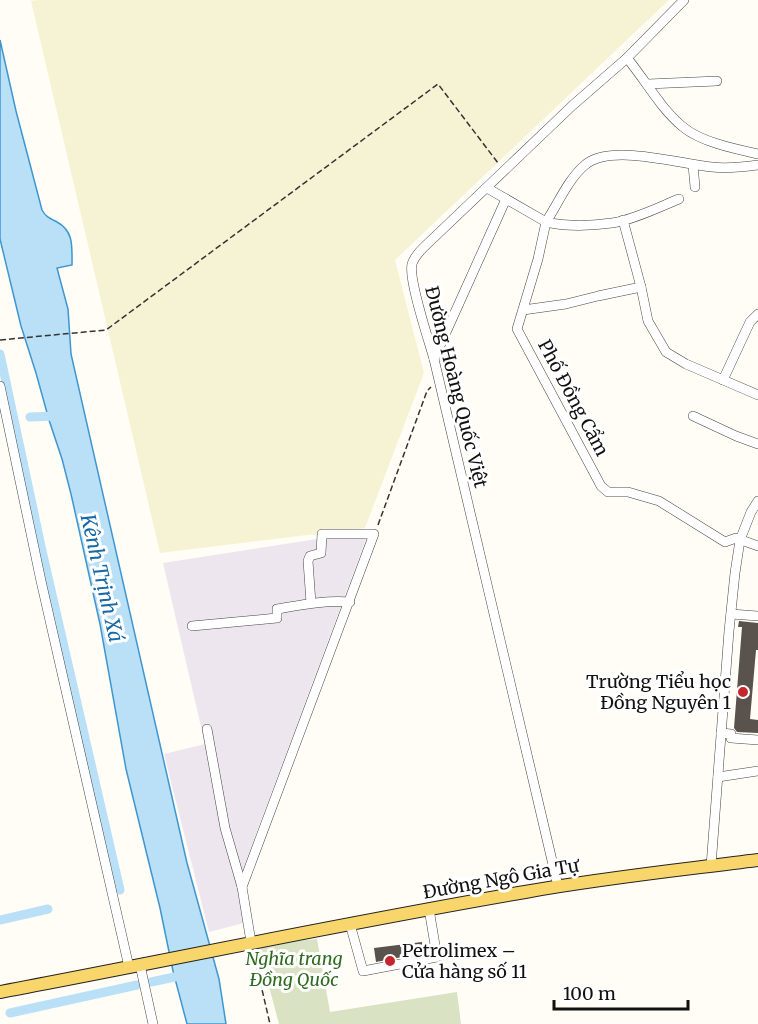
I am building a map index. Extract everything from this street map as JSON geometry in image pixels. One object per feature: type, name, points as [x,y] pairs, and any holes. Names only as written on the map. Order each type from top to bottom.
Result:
[{"type":"main road","name":"Đường Ngô Gia Tự","points":[[135,966],[251,942],[558,886],[758,860]]},
{"type":"main road","points":[[0,992],[135,966]]},
{"type":"street","name":"Đường Hoàng Quốc Việt","points":[[558,886],[434,359],[412,279],[412,264],[423,248],[573,105],[627,58],[684,0]]},
{"type":"street","points":[[627,58],[663,106],[684,128],[700,137],[758,154]]},
{"type":"street","points":[[648,84],[717,81]]},
{"type":"street","name":"Phố Đồng Cẩm","points":[[758,165],[739,168],[714,167],[639,156],[612,155],[586,163],[572,180],[546,222],[518,329],[601,486],[608,492],[628,492],[659,501],[725,542],[736,538],[758,546]]},
{"type":"street","points":[[693,165],[695,187]]},
{"type":"street","points":[[487,188],[546,222],[567,226],[612,223],[679,200]]},
{"type":"street","points":[[434,359],[506,199]]},
{"type":"street","points":[[623,220],[648,321],[666,352],[686,364],[758,395]]},
{"type":"street","points":[[523,310],[566,304],[641,287]]},
{"type":"street","points":[[723,380],[750,322],[758,314]]},
{"type":"street","points":[[0,387],[3,422],[41,581],[135,966],[153,1024]]},
{"type":"street","points":[[693,416],[758,444]]},
{"type":"street","points":[[711,866],[731,614],[740,540],[758,501]]},
{"type":"street","points":[[242,887],[374,534],[322,534],[321,553],[308,557],[311,603]]},
{"type":"street","points":[[192,627],[277,618],[277,609],[311,603],[350,602]]},
{"type":"street","points":[[731,614],[758,616]]},
{"type":"street","points":[[207,729],[225,828],[242,887],[251,942]]},
{"type":"street","points":[[721,733],[732,734],[731,738],[758,740]]},
{"type":"street","points":[[718,777],[758,771]]},
{"type":"street","points":[[350,924],[363,971],[395,965],[437,957],[429,909]]},
{"type":"path","points":[[0,340],[106,330],[438,84],[504,171]]},
{"type":"path","points":[[374,534],[427,391],[439,380]]},
{"type":"path","points":[[251,942],[270,1024]]},
{"type":"shaded area","points":[[669,0],[395,260],[424,373],[365,528],[160,553],[31,1]]},
{"type":"shaded area","points":[[369,531],[237,885],[244,923],[209,932],[164,754],[205,744],[163,563]]},
{"type":"green space","name":"Nghĩa trang Đồng Quốc","points":[[317,939],[330,1012],[457,992],[461,1024],[279,1024],[258,945]]},
{"type":"water","name":"Kênh Trịnh Xá","points":[[0,40],[42,210],[67,230],[71,240],[72,265],[57,268],[68,309],[71,354],[187,863],[219,979],[226,1024],[187,1024],[126,769],[100,624],[71,494],[21,326],[0,239]]},
{"type":"building","points":[[739,621],[758,623],[758,650],[756,650],[750,719],[758,720],[758,733],[737,732],[734,728],[742,627],[738,627]]},
{"type":"building","points":[[422,942],[423,953],[376,962],[374,948]]},
{"type":"waterway","points":[[0,354],[42,551],[120,890]]},
{"type":"waterway","points":[[30,417],[57,416]]},
{"type":"waterway","points":[[0,920],[48,909]]},
{"type":"waterway","points":[[151,982],[184,975]]},
{"type":"waterway","points":[[10,1013],[137,985]]},
{"type":"place","name":"Trường Tiểu học Đồng Nguyên 1","points":[[743,692]]},
{"type":"place","name":"Petrolimex – Cửa hàng số 11","points":[[390,961]]}]
